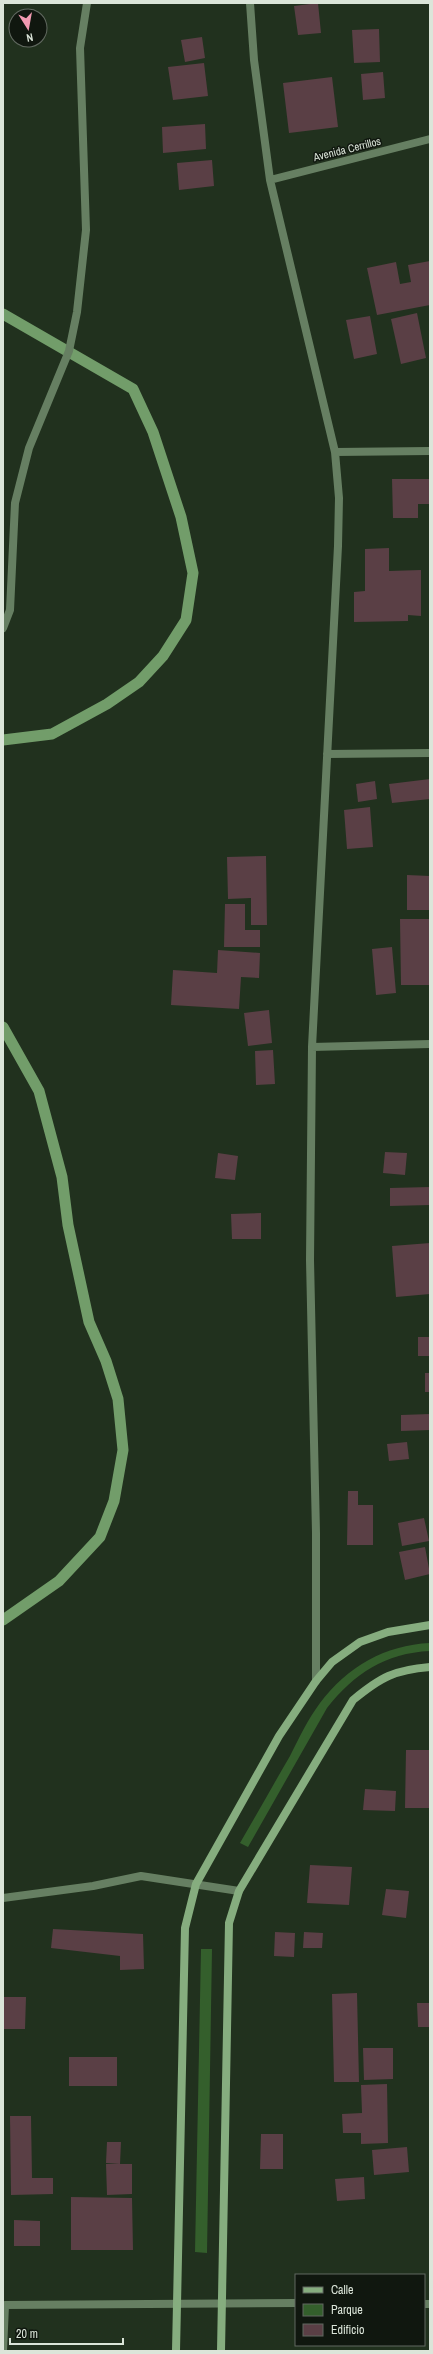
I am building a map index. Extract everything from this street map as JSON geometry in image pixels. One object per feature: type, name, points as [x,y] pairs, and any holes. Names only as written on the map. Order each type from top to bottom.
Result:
[{"type":"street","points":[[3,628],[10,610],[15,503],[29,448],[69,351],[77,312],[86,230],[80,48],[87,3]]},
{"type":"street","points":[[250,3],[254,60],[270,180],[335,452],[339,498],[338,546],[326,754],[312,1047],[310,1260],[316,1525],[316,1681]]},
{"type":"street","name":"Avenida Cerrillos","points":[[270,180],[430,139]]},
{"type":"street","points":[[335,452],[430,452]]},
{"type":"street","points":[[326,754],[430,753]]},
{"type":"street","points":[[312,1047],[430,1044]]},
{"type":"street","points":[[176,2351],[185,1928],[196,1884],[279,1736],[316,1681],[332,1662],[360,1642],[388,1632],[430,1625]]},
{"type":"street","points":[[221,2351],[229,1923],[239,1891],[353,1700],[372,1684],[402,1670],[430,1667]]},
{"type":"street","points":[[3,1898],[93,1886],[142,1876],[239,1891]]},
{"type":"street","points":[[3,2351],[5,2304],[295,2303]]},
{"type":"green space","points":[[430,1643],[430,1651],[399,1656],[372,1668],[348,1685],[337,1696],[327,1708],[248,1847],[240,1843],[308,1722],[320,1703],[331,1690],[342,1679],[368,1660],[398,1648]]},
{"type":"green space","points":[[201,1949],[212,1949],[207,2253],[195,2252]]},
{"type":"building","points":[[318,3],[321,33],[298,35],[294,6]]},
{"type":"building","points":[[379,29],[380,62],[354,63],[352,30]]},
{"type":"building","points":[[202,37],[205,58],[185,62],[181,40]]},
{"type":"building","points":[[204,63],[208,96],[173,100],[168,67]]},
{"type":"building","points":[[383,72],[385,98],[363,100],[361,74]]},
{"type":"building","points":[[332,77],[338,127],[289,133],[283,83]]},
{"type":"building","points":[[205,124],[206,149],[163,153],[162,127]]},
{"type":"building","points":[[212,160],[214,186],[179,190],[177,163]]},
{"type":"building","points":[[430,261],[430,305],[377,315],[367,268],[396,262],[400,284],[411,282],[408,265]]},
{"type":"building","points":[[417,313],[426,358],[401,364],[391,319]]},
{"type":"building","points":[[370,316],[377,354],[354,359],[346,320]]},
{"type":"building","points":[[392,479],[430,479],[430,504],[418,504],[418,518],[393,518]]},
{"type":"building","points":[[389,548],[389,571],[421,570],[421,616],[408,615],[408,621],[354,622],[354,592],[365,591],[365,549]]},
{"type":"building","points":[[430,779],[430,799],[392,803],[389,784]]},
{"type":"building","points":[[375,781],[377,799],[358,802],[356,784]]},
{"type":"building","points":[[370,807],[373,847],[347,849],[344,810]]},
{"type":"building","points":[[266,856],[267,925],[251,925],[251,898],[228,899],[227,857]]},
{"type":"building","points":[[407,875],[430,876],[430,910],[407,910]]},
{"type":"building","points":[[225,904],[245,904],[245,930],[260,930],[260,947],[224,947]]},
{"type":"building","points":[[400,919],[430,919],[430,985],[401,985]]},
{"type":"building","points":[[392,947],[396,993],[376,995],[372,949]]},
{"type":"building","points":[[218,950],[260,953],[259,978],[241,977],[239,1009],[171,1005],[173,970],[217,973]]},
{"type":"building","points":[[269,1010],[272,1043],[248,1046],[244,1013]]},
{"type":"building","points":[[273,1050],[275,1084],[256,1085],[255,1051]]},
{"type":"building","points":[[385,1152],[407,1153],[405,1175],[383,1173]]},
{"type":"building","points":[[218,1153],[238,1156],[235,1180],[215,1178]]},
{"type":"building","points":[[430,1187],[430,1205],[390,1206],[390,1188]]},
{"type":"building","points":[[261,1213],[261,1239],[232,1239],[231,1214]]},
{"type":"building","points":[[430,1243],[430,1294],[396,1297],[392,1246]]},
{"type":"building","points":[[418,1337],[430,1337],[430,1356],[418,1356]]},
{"type":"building","points":[[425,1373],[430,1373],[430,1392],[425,1392]]},
{"type":"building","points":[[430,1414],[430,1430],[401,1431],[401,1415]]},
{"type":"building","points":[[407,1442],[409,1459],[389,1461],[387,1444]]},
{"type":"building","points":[[348,1491],[358,1491],[358,1505],[373,1505],[373,1545],[347,1545]]},
{"type":"building","points":[[424,1518],[429,1541],[402,1546],[398,1523]]},
{"type":"building","points":[[425,1547],[430,1574],[405,1580],[399,1552]]},
{"type":"building","points":[[406,1750],[430,1750],[430,1808],[405,1808]]},
{"type":"building","points":[[365,1789],[396,1791],[395,1811],[363,1810]]},
{"type":"building","points":[[310,1865],[352,1867],[349,1905],[307,1903]]},
{"type":"building","points":[[386,1889],[409,1891],[406,1918],[382,1915]]},
{"type":"building","points":[[53,1929],[143,1934],[144,1969],[120,1970],[120,1956],[51,1948]]},
{"type":"building","points":[[275,1932],[295,1933],[294,1957],[274,1956]]},
{"type":"building","points":[[304,1932],[323,1933],[322,1948],[303,1948]]},
{"type":"building","points":[[357,1993],[359,2082],[334,2082],[332,1994]]},
{"type":"building","points":[[3,1997],[26,1997],[25,2029],[3,2029]]},
{"type":"building","points":[[417,2003],[430,2003],[430,2027],[418,2027]]},
{"type":"building","points":[[363,2048],[393,2048],[393,2079],[364,2080]]},
{"type":"building","points":[[69,2057],[117,2057],[117,2086],[69,2086]]},
{"type":"building","points":[[387,2084],[388,2143],[361,2144],[361,2133],[343,2133],[342,2114],[362,2113],[361,2085]]},
{"type":"building","points":[[10,2116],[31,2116],[32,2178],[53,2178],[53,2194],[11,2195]]},
{"type":"building","points":[[261,2134],[283,2134],[283,2169],[260,2169]]},
{"type":"building","points":[[107,2142],[121,2142],[120,2164],[106,2163]]},
{"type":"building","points":[[407,2147],[409,2172],[374,2175],[372,2150]]},
{"type":"building","points":[[106,2164],[132,2164],[132,2194],[107,2195]]},
{"type":"building","points":[[364,2177],[365,2199],[337,2201],[335,2179]]},
{"type":"building","points":[[71,2197],[132,2198],[133,2250],[71,2250]]},
{"type":"building","points":[[14,2220],[40,2221],[40,2246],[14,2246]]},
{"type":"waterway","points":[[3,314],[133,389],[153,432],[181,517],[193,573],[186,620],[163,656],[139,682],[107,704],[52,734],[3,740]]},
{"type":"waterway","points":[[3,1027],[39,1091],[62,1177],[68,1225],[89,1322],[106,1361],[118,1399],[123,1450],[114,1501],[100,1537],[59,1581],[3,1620]]}]
